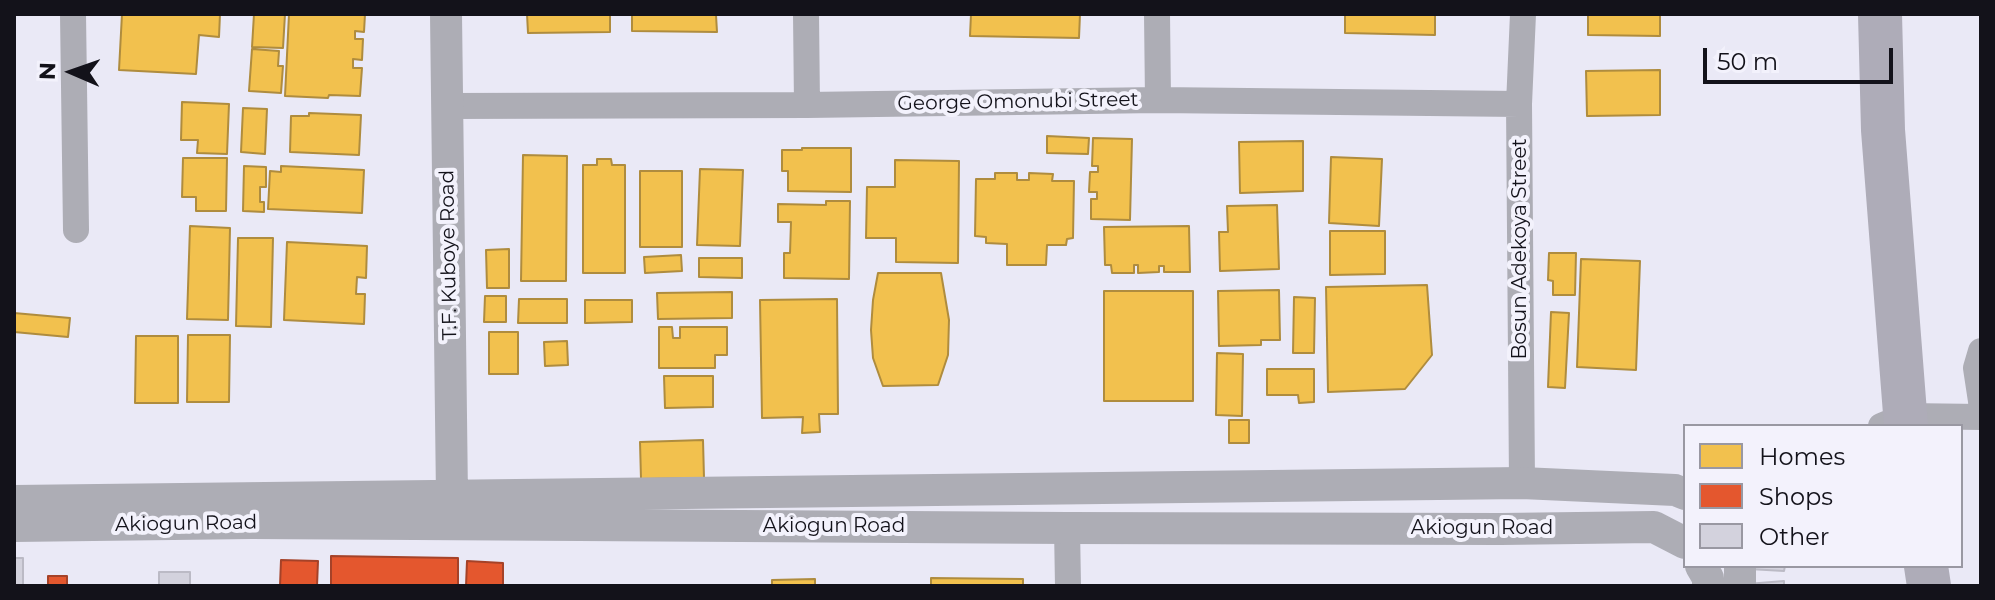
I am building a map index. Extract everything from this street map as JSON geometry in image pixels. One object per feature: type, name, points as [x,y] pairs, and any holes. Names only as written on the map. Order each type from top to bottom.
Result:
[{"type":"highway","points":[[1880,14],[1897,423]]},
{"type":"street","points":[[73,14],[76,230]]},
{"type":"street","name":"T.F. Kuboye Road","points":[[446,14],[452,497]]},
{"type":"street","points":[[806,14],[807,105]]},
{"type":"street","points":[[1157,14],[1158,100]]},
{"type":"street","name":"Bosun Adekoya Street","points":[[1522,483],[1519,104],[1523,14]]},
{"type":"street","name":"George Omonubi Street","points":[[448,106],[1158,100],[1519,104]]},
{"type":"street","points":[[1981,351],[1976,368],[1981,401]]},
{"type":"street","points":[[1897,423],[1981,417]]},
{"type":"street","points":[[14,501],[1522,483],[1675,490],[1683,493]]},
{"type":"street","name":"Akiogun Road","points":[[14,526],[252,523],[1067,528],[1654,527],[1683,542]]},
{"type":"street","points":[[1067,528],[1068,586]]},
{"type":"building: Homes","points":[[122,14],[220,14],[219,37],[199,35],[196,74],[119,70]]},
{"type":"building: Homes","points":[[254,14],[285,14],[283,48],[252,47]]},
{"type":"building: Homes","points":[[289,14],[365,14],[364,32],[355,31],[355,39],[363,39],[362,60],[353,59],[353,68],[362,68],[360,96],[285,96]]},
{"type":"building: Homes","points":[[527,14],[610,14],[610,32],[528,33]]},
{"type":"building: Homes","points":[[632,14],[730,15],[716,15],[717,32],[632,31]]},
{"type":"building: Homes","points":[[971,14],[1080,14],[1079,38],[970,36]]},
{"type":"building: Homes","points":[[1345,14],[1435,14],[1435,35],[1345,33]]},
{"type":"building: Homes","points":[[1588,14],[1660,14],[1660,36],[1588,35]]},
{"type":"building: Homes","points":[[252,49],[279,51],[278,66],[283,66],[281,93],[249,91]]},
{"type":"building: Homes","points":[[1660,70],[1660,115],[1587,116],[1586,71]]},
{"type":"building: Homes","points":[[182,102],[229,104],[227,154],[197,153],[198,140],[181,140]]},
{"type":"building: Homes","points":[[243,108],[267,109],[265,154],[241,152]]},
{"type":"building: Homes","points":[[309,113],[361,115],[359,155],[290,152],[291,116],[309,116]]},
{"type":"building: Homes","points":[[1047,136],[1089,138],[1088,154],[1047,153]]},
{"type":"building: Homes","points":[[1093,138],[1132,139],[1130,220],[1091,219],[1091,199],[1097,199],[1097,192],[1089,192],[1090,172],[1098,172],[1098,166],[1092,166]]},
{"type":"building: Homes","points":[[1303,141],[1303,191],[1240,193],[1239,142]]},
{"type":"building: Homes","points":[[851,148],[851,192],[788,191],[788,171],[782,171],[782,150]]},
{"type":"building: Homes","points":[[523,155],[567,156],[566,281],[521,281]]},
{"type":"building: Homes","points":[[1331,157],[1382,159],[1379,226],[1329,223]]},
{"type":"building: Homes","points":[[183,158],[227,158],[226,211],[196,211],[196,197],[182,197]]},
{"type":"building: Homes","points":[[597,159],[611,159],[612,165],[625,165],[625,273],[583,273],[583,165],[597,165]]},
{"type":"building: Homes","points":[[895,160],[959,161],[958,263],[896,262],[896,238],[866,238],[867,187],[895,187]]},
{"type":"building: Homes","points":[[244,166],[266,167],[266,187],[260,187],[264,212],[243,211]]},
{"type":"building: Homes","points":[[281,166],[364,170],[362,213],[268,209],[270,171],[281,172]]},
{"type":"building: Homes","points":[[700,169],[743,170],[740,246],[697,245]]},
{"type":"building: Homes","points":[[640,171],[682,171],[682,247],[640,247]]},
{"type":"building: Homes","points":[[995,173],[1017,173],[1017,180],[1029,180],[1029,173],[1053,174],[1052,181],[1074,181],[1073,238],[1067,239],[1066,245],[1047,245],[1046,265],[1007,265],[1007,244],[986,243],[986,237],[975,236],[976,179],[995,179]]},
{"type":"building: Homes","points":[[826,201],[850,201],[849,279],[784,278],[784,253],[790,253],[791,222],[778,222],[778,204],[826,205]]},
{"type":"building: Homes","points":[[1277,205],[1279,269],[1220,271],[1219,232],[1228,232],[1227,206]]},
{"type":"building: Homes","points":[[190,226],[230,228],[228,320],[187,319]]},
{"type":"building: Homes","points":[[1189,226],[1190,272],[1164,272],[1164,266],[1159,266],[1159,272],[1138,273],[1138,265],[1134,265],[1134,273],[1112,273],[1111,265],[1105,265],[1104,227]]},
{"type":"building: Homes","points":[[1330,231],[1385,231],[1385,274],[1330,275]]},
{"type":"building: Homes","points":[[238,238],[273,238],[271,327],[236,326]]},
{"type":"building: Homes","points":[[287,242],[367,246],[366,278],[357,277],[356,294],[365,294],[364,324],[284,320]]},
{"type":"building: Homes","points":[[509,249],[509,288],[487,288],[486,250]]},
{"type":"building: Homes","points":[[1549,253],[1576,253],[1575,295],[1553,295],[1553,281],[1548,280]]},
{"type":"building: Homes","points":[[681,255],[682,271],[645,273],[644,257]]},
{"type":"building: Homes","points":[[699,258],[742,258],[742,278],[699,277]]},
{"type":"building: Homes","points":[[1581,259],[1640,261],[1636,370],[1577,367]]},
{"type":"building: Homes","points":[[878,273],[941,273],[949,320],[948,355],[938,385],[883,386],[873,358],[871,330]]},
{"type":"building: Homes","points":[[1427,285],[1432,355],[1405,389],[1328,392],[1326,287]]},
{"type":"building: Homes","points":[[1279,290],[1280,340],[1261,340],[1261,345],[1219,346],[1218,291]]},
{"type":"building: Homes","points":[[1104,291],[1193,291],[1193,401],[1104,401]]},
{"type":"building: Homes","points":[[732,292],[732,318],[658,319],[657,293]]},
{"type":"building: Homes","points":[[485,296],[506,296],[506,322],[484,322]]},
{"type":"building: Homes","points":[[1294,297],[1315,298],[1314,353],[1293,353]]},
{"type":"building: Homes","points":[[519,299],[567,299],[567,323],[518,323]]},
{"type":"building: Homes","points":[[837,299],[838,414],[819,414],[820,432],[802,433],[803,417],[762,418],[760,300]]},
{"type":"building: Homes","points":[[585,300],[632,300],[632,322],[585,323]]},
{"type":"building: Homes","points":[[1551,312],[1569,313],[1565,388],[1548,387]]},
{"type":"building: Homes","points":[[14,313],[70,318],[68,337],[14,332]]},
{"type":"building: Homes","points":[[659,327],[672,327],[673,338],[680,338],[680,327],[727,327],[727,355],[715,355],[715,368],[659,368]]},
{"type":"building: Homes","points":[[489,332],[518,332],[518,374],[489,374]]},
{"type":"building: Homes","points":[[188,335],[230,335],[229,402],[187,402]]},
{"type":"building: Homes","points":[[136,336],[178,336],[178,403],[135,403]]},
{"type":"building: Homes","points":[[567,341],[568,365],[545,366],[544,342]]},
{"type":"building: Homes","points":[[1217,353],[1243,354],[1242,416],[1216,415]]},
{"type":"building: Homes","points":[[1267,369],[1314,369],[1314,402],[1299,403],[1298,395],[1267,395]]},
{"type":"building: Homes","points":[[664,376],[713,376],[713,407],[665,408]]},
{"type":"building: Homes","points":[[1229,420],[1249,420],[1249,443],[1229,443]]},
{"type":"building: Homes","points":[[703,440],[704,478],[641,479],[640,442]]},
{"type":"building: Homes","points":[[931,578],[1023,579],[1023,586],[931,586]]},
{"type":"building: Homes","points":[[815,579],[815,586],[772,586],[772,580]]},
{"type":"building: Shops","points":[[331,556],[458,558],[458,586],[331,586]]},
{"type":"building: Shops","points":[[281,560],[318,561],[317,586],[280,586]]},
{"type":"building: Shops","points":[[467,561],[503,563],[503,586],[466,586]]},
{"type":"building: Shops","points":[[48,576],[67,576],[67,586],[48,586]]},
{"type":"building: Other","points":[[14,558],[23,558],[23,586],[14,586]]},
{"type":"building: Other","points":[[1749,568],[1785,568],[1784,571]]},
{"type":"building: Other","points":[[159,572],[190,572],[190,586],[159,586]]},
{"type":"building: Other","points":[[1784,581],[1784,586],[1747,584]]}]
